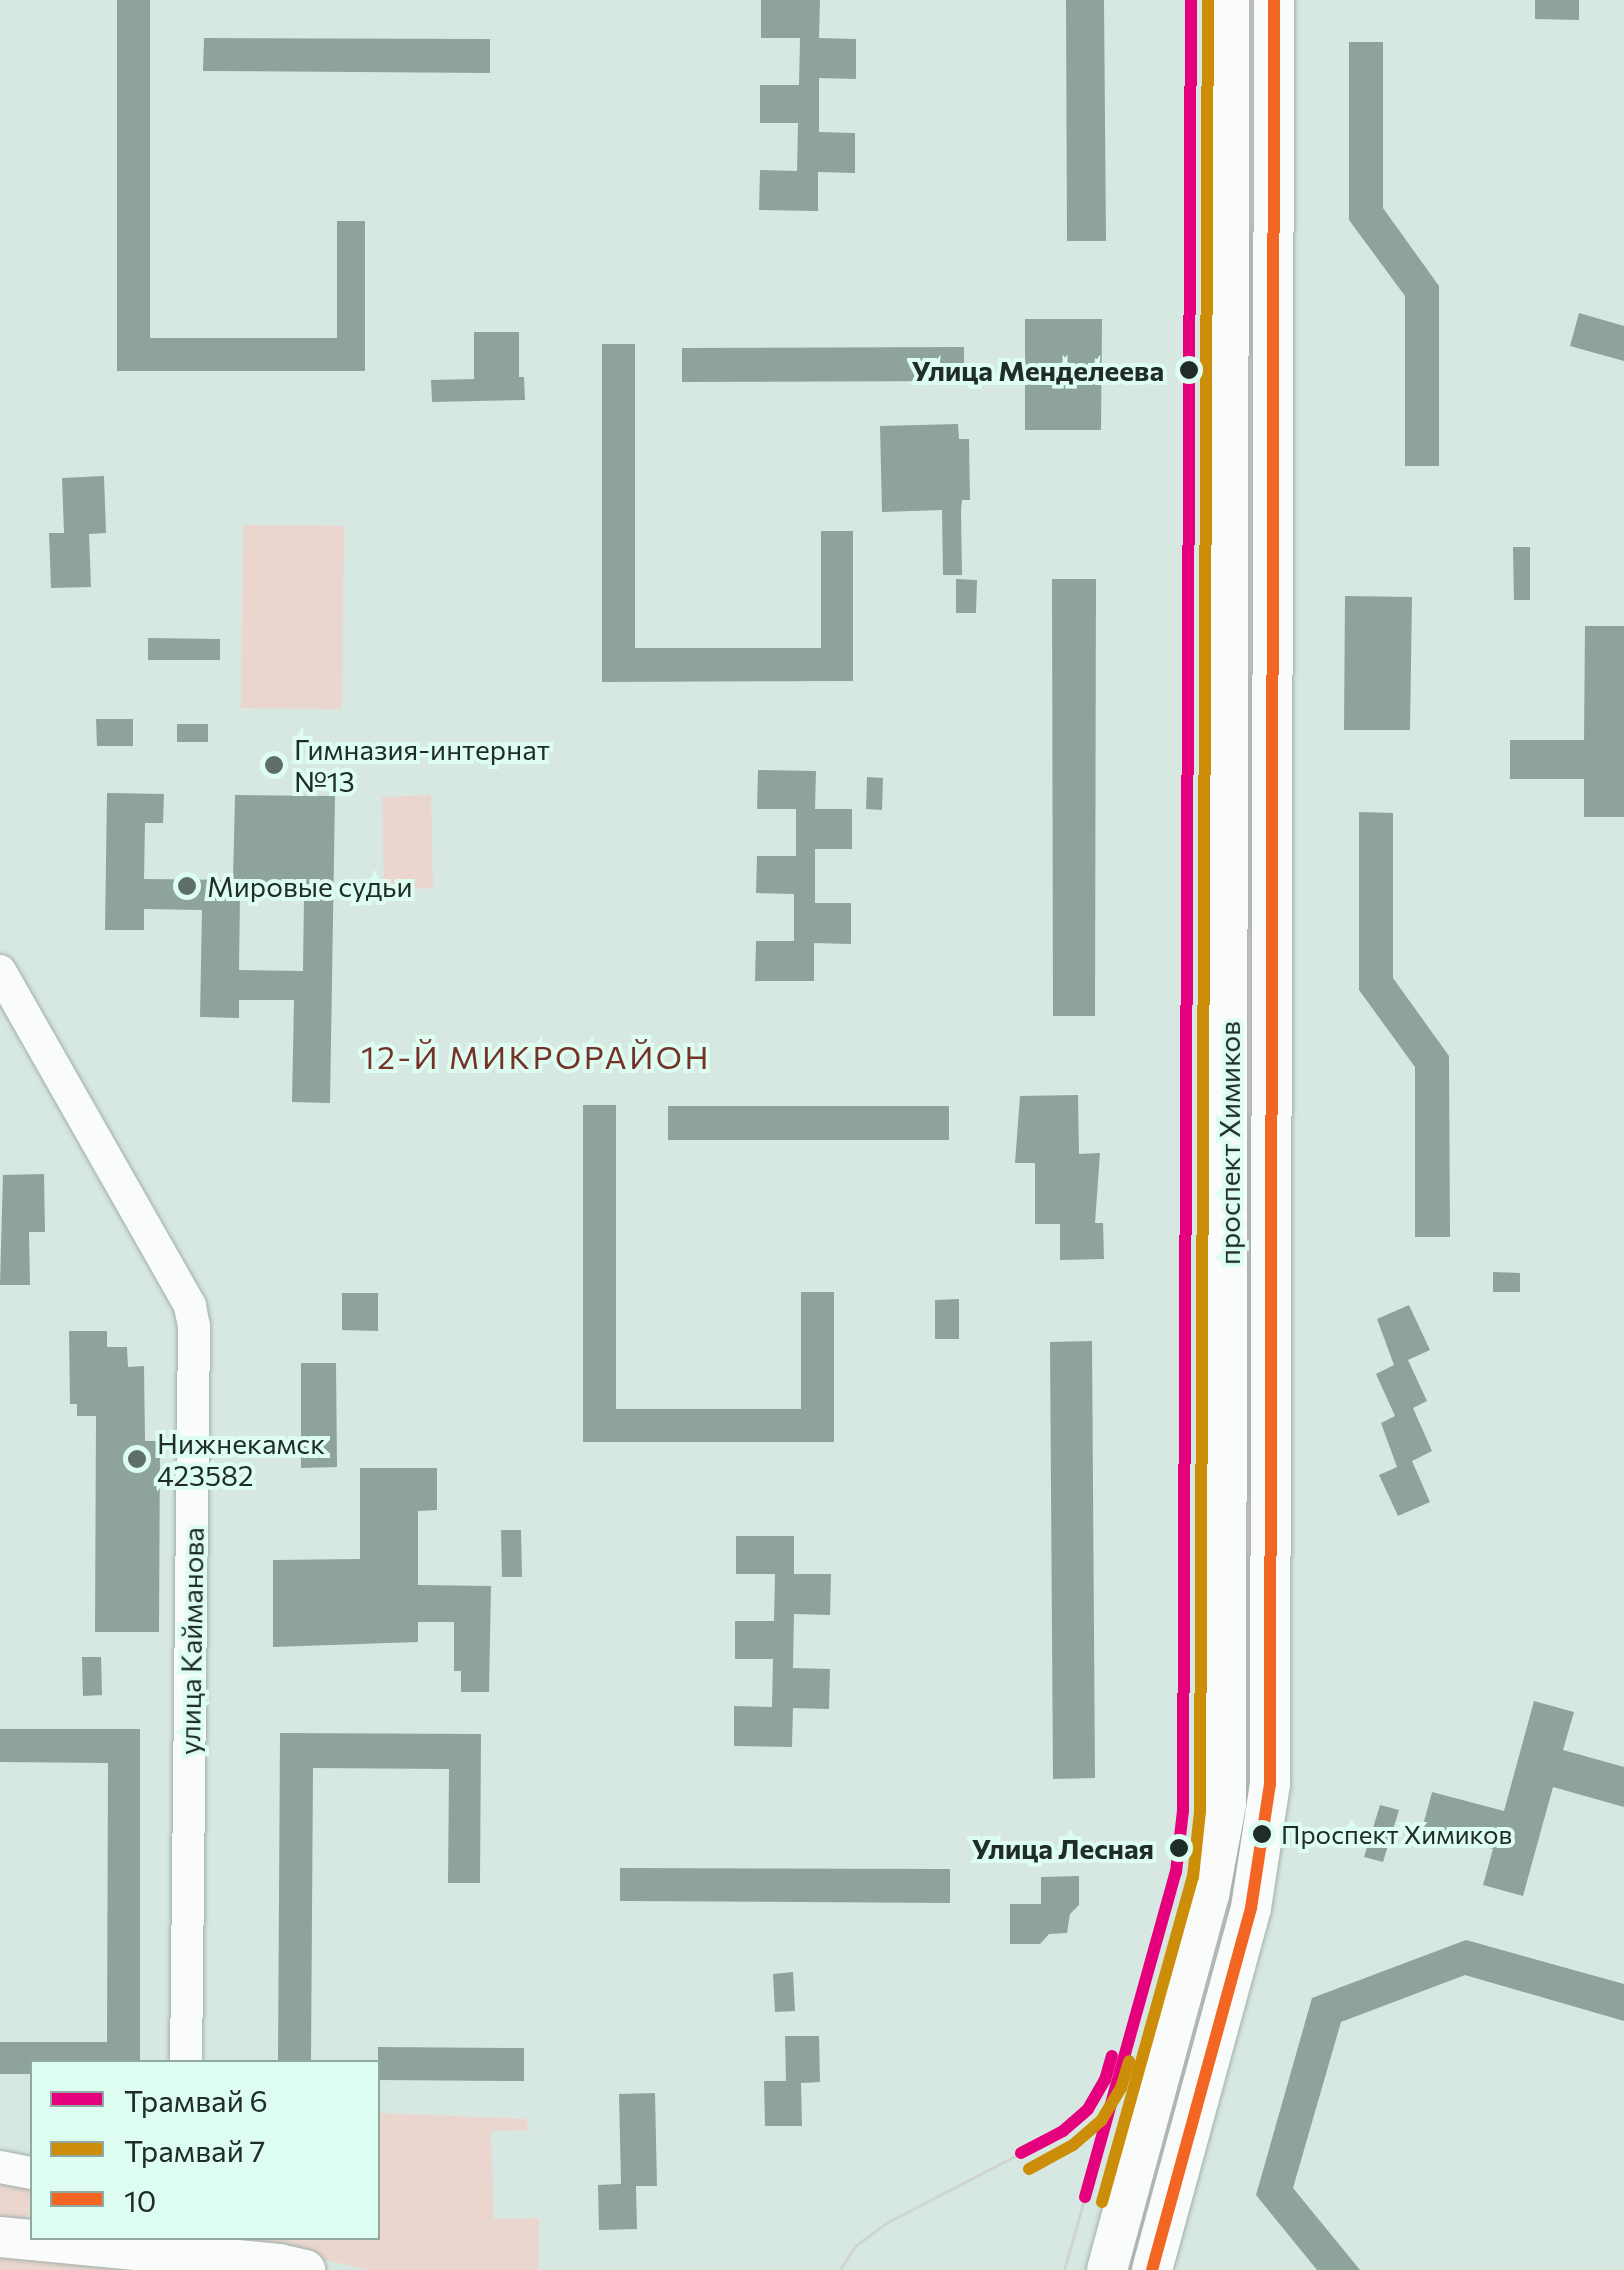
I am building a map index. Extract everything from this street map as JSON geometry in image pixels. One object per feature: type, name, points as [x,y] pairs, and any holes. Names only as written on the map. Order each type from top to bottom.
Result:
[{"type":"main road","name":"проспект Химиков","points":[[1108,2270],[1209,1895],[1226,1804],[1229,0]]},
{"type":"main road","name":"проспект Химиков","points":[[1152,2270],[1252,1908],[1270,1784],[1274,0]]},
{"type":"main road","points":[[0,2237],[30,2239]]},
{"type":"main road","points":[[55,2240],[184,2247],[305,2270]]},
{"type":"street","name":"улица Кайманова","points":[[0,971],[190,1306],[194,1326],[186,2060]]},
{"type":"street","points":[[0,2167],[30,2172]]},
{"type":"shaded area","points":[[1245,0],[1256,0],[1256,1745],[1244,1864],[1135,2270],[1124,2270],[1243,1806],[1247,1745]]},
{"type":"shaded area","points":[[243,525],[344,526],[342,709],[241,708]]},
{"type":"shaded area","points":[[431,795],[433,888],[384,890],[382,797]]},
{"type":"shaded area","points":[[380,2113],[526,2119],[529,2130],[491,2131],[494,2219],[539,2218],[539,2270],[370,2270],[235,2240],[380,2240]]},
{"type":"shaded area","points":[[0,2173],[30,2178],[30,2215],[15,2221],[0,2220]]},
{"type":"shaded area","points":[[0,2250],[187,2270],[0,2270]]},
{"type":"building","points":[[117,0],[150,0],[150,338],[337,338],[337,221],[365,221],[365,371],[117,371]]},
{"type":"building","points":[[761,0],[820,0],[819,38],[856,39],[856,79],[819,78],[819,132],[855,133],[855,173],[818,172],[818,211],[759,210],[760,170],[797,171],[798,123],[760,123],[760,85],[799,85],[800,38],[761,38]]},
{"type":"building","points":[[1066,0],[1104,0],[1106,241],[1067,241]]},
{"type":"building","points":[[1535,0],[1579,0],[1579,20],[1535,19]]},
{"type":"building","points":[[204,38],[490,39],[490,73],[203,71]]},
{"type":"building","points":[[1349,42],[1383,42],[1383,208],[1439,286],[1439,466],[1405,466],[1405,296],[1349,220]]},
{"type":"building","points":[[1579,313],[1624,326],[1624,361],[1570,346]]},
{"type":"building","points":[[1025,319],[1102,319],[1101,430],[1025,430]]},
{"type":"building","points":[[474,332],[519,332],[519,377],[524,377],[525,400],[432,402],[431,380],[474,379]]},
{"type":"building","points":[[602,344],[635,344],[635,648],[821,648],[821,531],[853,531],[853,681],[602,682]]},
{"type":"building","points":[[964,347],[964,381],[682,382],[682,348]]},
{"type":"building","points":[[958,424],[959,439],[969,439],[970,500],[962,500],[962,575],[943,575],[942,510],[882,512],[880,426]]},
{"type":"building","points":[[104,476],[106,533],[89,534],[91,587],[51,588],[49,533],[64,533],[62,478]]},
{"type":"building","points":[[1513,547],[1530,547],[1530,600],[1514,600]]},
{"type":"building","points":[[956,579],[977,580],[976,613],[956,613]]},
{"type":"building","points":[[1052,579],[1096,579],[1095,1016],[1053,1016]]},
{"type":"building","points":[[1345,596],[1412,597],[1410,730],[1344,730]]},
{"type":"building","points":[[1585,626],[1624,626],[1624,817],[1584,817],[1584,779],[1510,779],[1510,740],[1584,740]]},
{"type":"building","points":[[148,638],[220,639],[220,660],[148,660]]},
{"type":"building","points":[[96,719],[133,719],[133,746],[97,746]]},
{"type":"building","points":[[177,724],[208,724],[208,742],[177,742]]},
{"type":"building","points":[[758,770],[816,771],[815,809],[852,809],[852,849],[815,849],[815,903],[851,903],[851,944],[814,943],[814,981],[755,981],[756,941],[794,941],[794,894],[756,893],[757,856],[796,856],[796,809],[757,809]]},
{"type":"building","points":[[867,777],[883,778],[882,810],[866,809]]},
{"type":"building","points":[[107,793],[164,794],[163,823],[145,823],[144,879],[233,880],[235,795],[335,796],[330,1103],[292,1102],[294,1000],[239,1000],[239,1018],[200,1017],[202,910],[144,909],[144,930],[105,930]],"holes":[[[240,894],[304,894],[303,971],[239,970]]]},
{"type":"building","points":[[1359,812],[1393,813],[1393,978],[1449,1056],[1450,1237],[1415,1237],[1415,1067],[1359,990]]},
{"type":"building","points":[[1078,1095],[1079,1154],[1100,1153],[1095,1223],[1103,1223],[1104,1259],[1060,1260],[1060,1224],[1035,1224],[1035,1163],[1015,1163],[1020,1096]]},
{"type":"building","points":[[583,1105],[616,1105],[616,1409],[801,1409],[801,1292],[834,1292],[834,1442],[583,1442]]},
{"type":"building","points":[[668,1106],[949,1106],[949,1140],[668,1140]]},
{"type":"building","points":[[44,1174],[45,1232],[29,1232],[30,1285],[0,1285],[3,1175]]},
{"type":"building","points":[[1493,1272],[1520,1273],[1520,1292],[1493,1292]]},
{"type":"building","points":[[342,1293],[378,1293],[378,1331],[342,1330]]},
{"type":"building","points":[[959,1299],[959,1339],[935,1339],[935,1300]]},
{"type":"building","points":[[1409,1305],[1430,1350],[1408,1360],[1427,1401],[1413,1408],[1432,1451],[1412,1461],[1430,1502],[1398,1516],[1379,1475],[1397,1467],[1381,1423],[1395,1416],[1376,1374],[1394,1365],[1377,1319]]},
{"type":"building","points":[[69,1331],[107,1331],[107,1347],[127,1347],[128,1367],[144,1366],[145,1441],[160,1441],[159,1632],[95,1632],[96,1416],[77,1416],[77,1404],[70,1404]]},
{"type":"building","points":[[1092,1341],[1095,1778],[1053,1779],[1050,1342]]},
{"type":"building","points":[[301,1363],[336,1363],[337,1467],[301,1468]]},
{"type":"building","points":[[360,1468],[437,1468],[437,1510],[418,1511],[418,1585],[491,1586],[489,1692],[461,1692],[461,1671],[454,1671],[454,1622],[418,1622],[418,1642],[273,1647],[273,1560],[360,1559]]},
{"type":"building","points":[[501,1530],[521,1530],[522,1577],[502,1577]]},
{"type":"building","points":[[736,1536],[794,1536],[794,1574],[831,1574],[830,1615],[794,1614],[793,1668],[830,1669],[829,1709],[793,1708],[792,1747],[734,1746],[734,1706],[772,1707],[773,1659],[735,1659],[735,1621],[774,1621],[775,1574],[736,1574]]},
{"type":"building","points":[[82,1657],[101,1657],[102,1695],[83,1696]]},
{"type":"building","points":[[1534,1701],[1574,1712],[1563,1750],[1624,1767],[1624,1807],[1553,1787],[1523,1896],[1483,1885],[1493,1849],[1422,1829],[1432,1792],[1504,1811]]},
{"type":"building","points":[[0,1729],[140,1729],[140,2060],[30,2060],[30,2074],[0,2074],[0,2042],[107,2042],[108,1763],[0,1762]]},
{"type":"building","points":[[280,1733],[481,1734],[480,1883],[448,1883],[449,1769],[313,1768],[311,2060],[278,2060]]},
{"type":"building","points":[[1380,1805],[1399,1810],[1383,1862],[1364,1857]]},
{"type":"building","points":[[620,1868],[950,1869],[950,1903],[620,1901]]},
{"type":"building","points":[[1079,1876],[1079,1905],[1070,1914],[1067,1933],[1049,1934],[1040,1944],[1010,1944],[1010,1904],[1041,1904],[1041,1877]]},
{"type":"building","points":[[1466,1940],[1624,1984],[1624,2021],[1465,1975],[1341,2022],[1293,2188],[1360,2270],[1317,2270],[1256,2195],[1312,1998]]},
{"type":"building","points":[[793,1972],[795,2011],[775,2012],[773,1974]]},
{"type":"building","points":[[785,2036],[819,2036],[820,2082],[801,2083],[802,2126],[765,2126],[764,2081],[786,2081]]},
{"type":"building","points":[[378,2047],[524,2048],[524,2081],[380,2080]]},
{"type":"building","points":[[655,2093],[657,2186],[636,2186],[637,2229],[599,2230],[598,2185],[621,2184],[619,2094]]},
{"type":"tram line","name":"6","points":[[1085,2197],[1176,1872],[1183,1811],[1191,0]]},
{"type":"tram line","name":"7","points":[[1102,2202],[1193,1877],[1200,1811],[1208,0]]},
{"type":"tram line","name":"6","points":[[1021,2153],[1063,2131],[1088,2109],[1105,2080],[1112,2056]]},
{"type":"tram line","name":"7","points":[[1029,2169],[1073,2145],[1101,2121],[1121,2088],[1129,2061]]},
{"type":"tram line","points":[[840,2270],[855,2246],[888,2222],[1021,2153]]},
{"type":"tram line","points":[[1064,2270],[1085,2197]]},
{"type":"transit line","name":"10","points":[[1152,2270],[1251,1908],[1270,1784],[1274,0]]},
{"type":"place","name":"Улица Менделеева","points":[[1189,370]]},
{"type":"place","name":"Гимназия-интернат №13","points":[[274,765]]},
{"type":"place","name":"Мировые судьи","points":[[187,886]]},
{"type":"place","name":"Нижнекамск 423582","points":[[137,1459]]},
{"type":"place","name":"Проспект Химиков","points":[[1262,1834]]},
{"type":"place","name":"Улица Лесная","points":[[1179,1848]]},
{"type":"district","name":"12-Й МИКРОРАЙОН","points":[[536,1056]]}]
